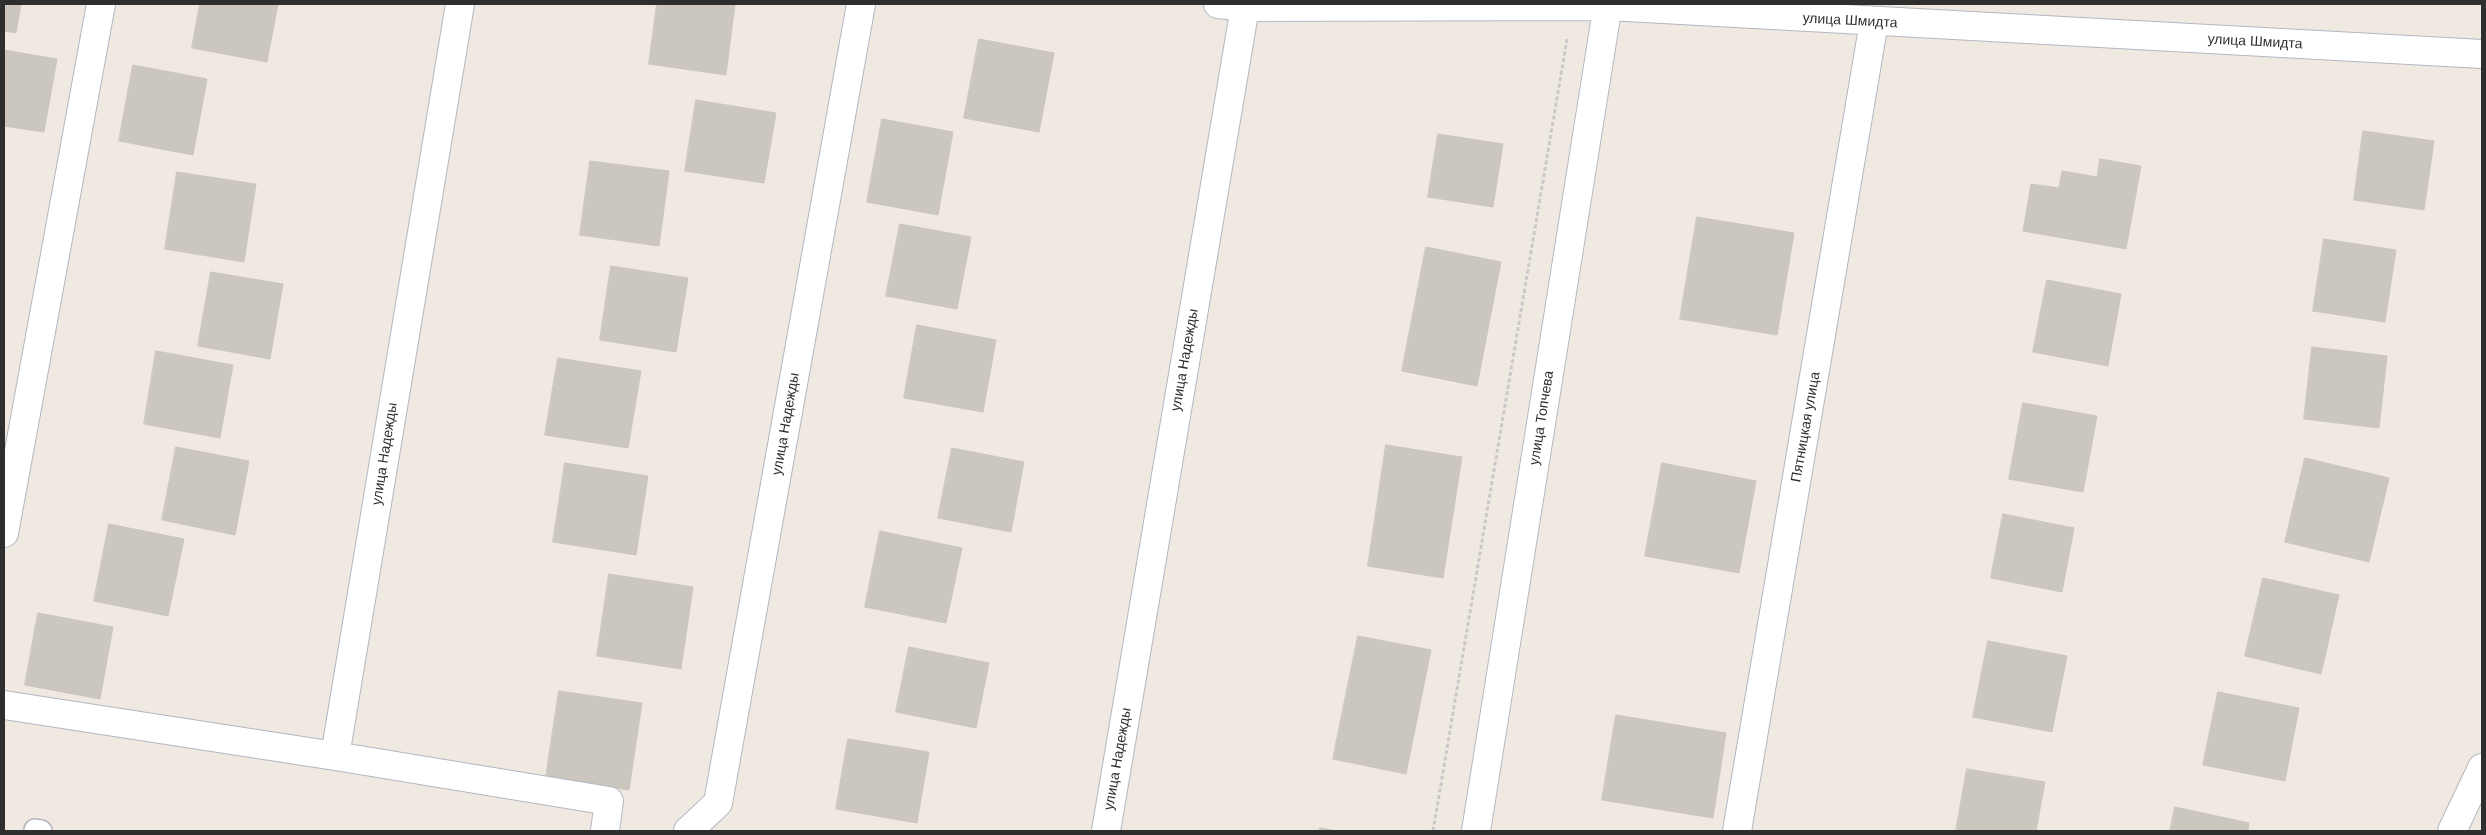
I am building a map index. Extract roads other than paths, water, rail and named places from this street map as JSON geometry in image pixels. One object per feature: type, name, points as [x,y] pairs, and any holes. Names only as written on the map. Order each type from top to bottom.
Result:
[{"type":"street","points":[[4,533],[101,4]]},
{"type":"street","name":"улица Надежды","points":[[335,756],[460,4]]},
{"type":"street","name":"улица Надежды","points":[[688,831],[718,803],[861,4]]},
{"type":"street","name":"улица Шмидта","points":[[1231,6],[1608,5],[1874,22],[2482,54]]},
{"type":"street","name":"улица Топчева","points":[[1476,831],[1608,5]]},
{"type":"street","name":"улица Надежды","points":[[1106,831],[1231,6]]},
{"type":"street","name":"Пятницкая улица","points":[[1737,831],[1874,22]]},
{"type":"street","points":[[4,705],[335,756],[609,801],[605,831]]},
{"type":"street","points":[[2452,831],[2482,768]]}]
